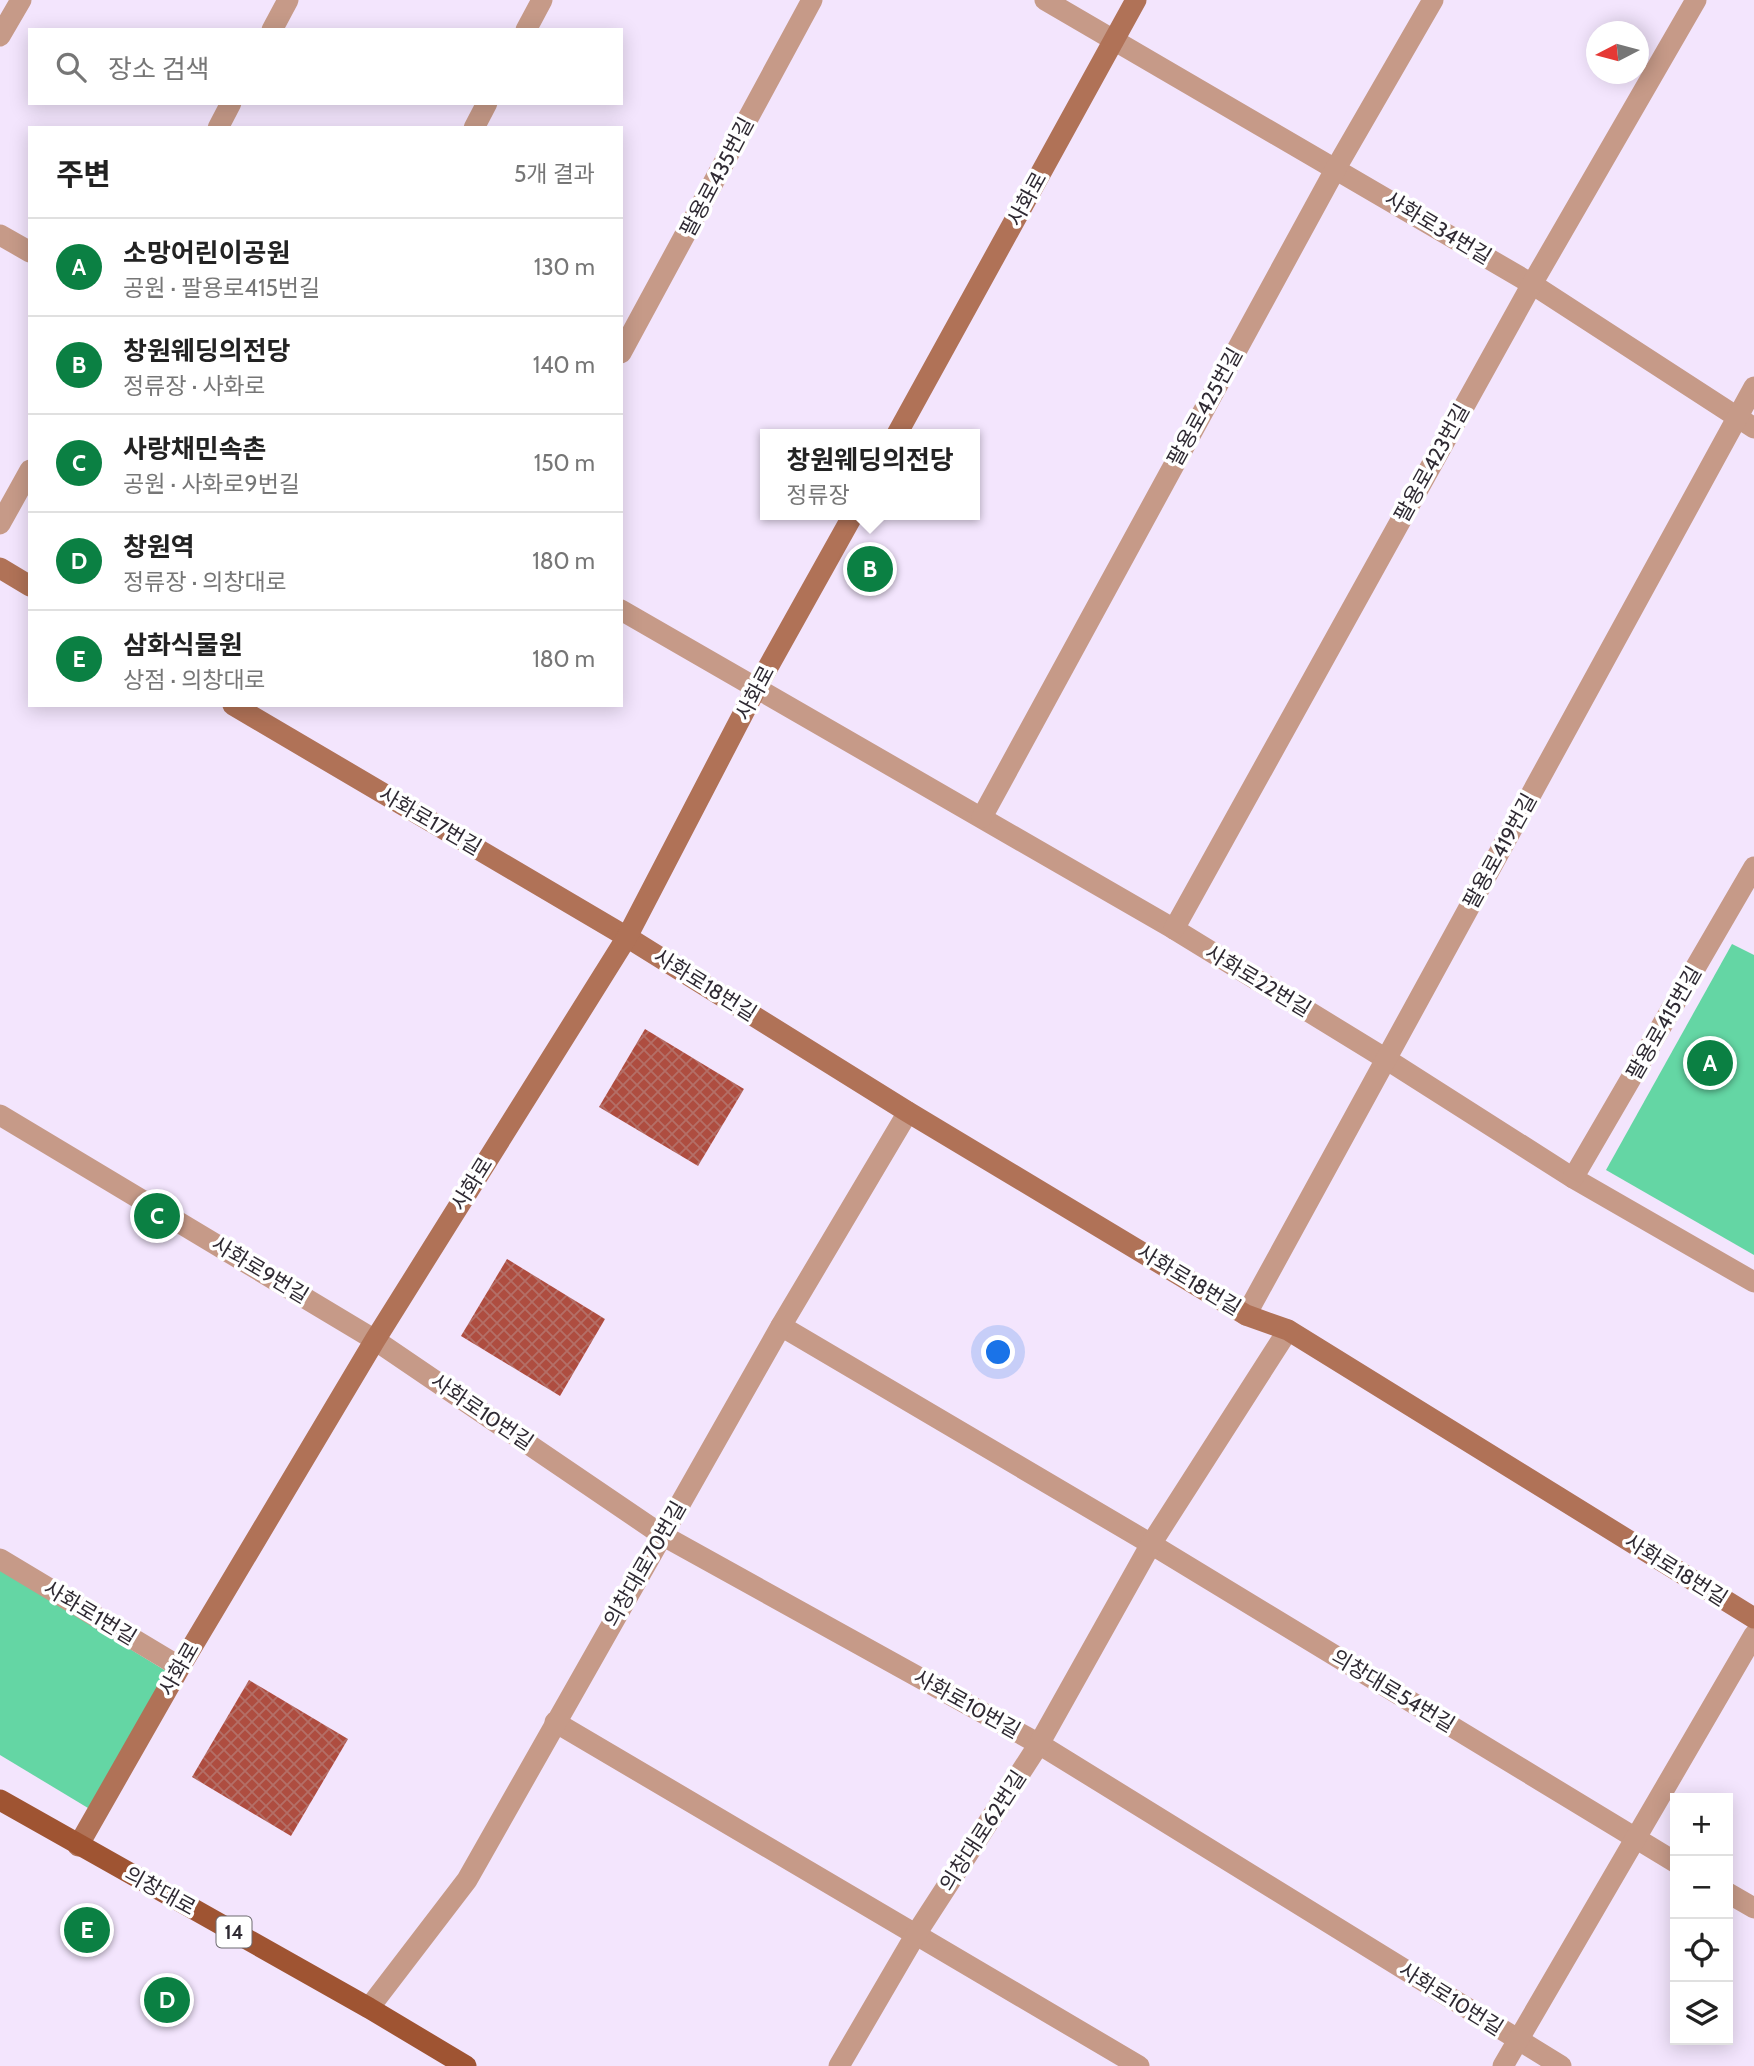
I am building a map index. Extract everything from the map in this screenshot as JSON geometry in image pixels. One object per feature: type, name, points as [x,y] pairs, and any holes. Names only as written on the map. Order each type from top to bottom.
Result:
[{"type":"main road","name":"사화로","points":[[900,429],[1136,0]]},
{"type":"main road","name":"사화로","points":[[78,1846],[180,1667],[375,1340],[627,937],[757,687],[849,520]]},
{"type":"main road","points":[[0,568],[28,585]]},
{"type":"main road","name":"사화로17번길","points":[[236,707],[627,937]]},
{"type":"main road","name":"사화로18번길","points":[[627,937],[908,1112],[1246,1315],[1288,1330],[1754,1618]]},
{"type":"main road","name":"의창대로","points":[[0,1800],[369,2008],[466,2066]]},
{"type":"street","points":[[0,36],[21,0]]},
{"type":"street","points":[[273,28],[288,0]]},
{"type":"street","points":[[527,28],[542,0]]},
{"type":"street","name":"팔용로435번길","points":[[623,349],[812,0]]},
{"type":"street","name":"사화로34번길","points":[[1045,0],[1532,284],[1746,423]]},
{"type":"street","name":"팔용로425번길","points":[[982,817],[1336,168],[1433,0]]},
{"type":"street","name":"팔용로423번길","points":[[1174,929],[1532,284],[1696,0]]},
{"type":"street","points":[[219,126],[230,105]]},
{"type":"street","points":[[475,126],[486,105]]},
{"type":"street","points":[[0,235],[28,251]]},
{"type":"street","name":"팔용로419번길","points":[[1246,1315],[1386,1059],[1746,423],[1754,387]]},
{"type":"street","points":[[0,524],[28,474]]},
{"type":"street","name":"사화로22번길","points":[[623,611],[1174,929],[1573,1178],[1754,1282]]},
{"type":"street","name":"팔용로415번길","points":[[1573,1178],[1754,867]]},
{"type":"street","name":"의창대로70번길","points":[[369,2008],[467,1880],[781,1326],[908,1112]]},
{"type":"street","name":"사화로9번길","points":[[0,1115],[375,1340]]},
{"type":"street","points":[[781,1326],[1151,1544]]},
{"type":"street","name":"의창대로62번길","points":[[839,2066],[916,1934],[1039,1744],[1151,1544],[1288,1330]]},
{"type":"street","name":"사화로10번길","points":[[375,1340],[662,1535],[1039,1744],[1561,2066]]},
{"type":"street","name":"의창대로54번길","points":[[1151,1544],[1670,1859]]},
{"type":"street","name":"사화로1번길","points":[[0,1559],[180,1667]]},
{"type":"street","points":[[1503,2066],[1754,1634]]},
{"type":"street","points":[[555,1722],[1139,2066]]},
{"type":"street","points":[[1733,1896],[1754,1908]]},
{"type":"green space","points":[[1732,944],[1754,955],[1754,1255],[1606,1170]]},
{"type":"green space","points":[[0,1570],[176,1677],[93,1811],[0,1755]]},
{"type":"building","points":[[645,1029],[744,1089],[698,1166],[599,1107]]},
{"type":"building","points":[[507,1259],[605,1319],[560,1396],[461,1336]]},
{"type":"building","points":[[249,1680],[348,1739],[291,1836],[192,1777]]},
{"type":"place","name":"창원웨딩의전당","points":[[870,569]]},
{"type":"place","name":"소망어린이공원","points":[[1710,1063]]},
{"type":"place","name":"사랑채민속촌","points":[[157,1216]]},
{"type":"place","name":"삼화식물원","points":[[87,1930]]},
{"type":"place","name":"창원역","points":[[167,2000]]}]
